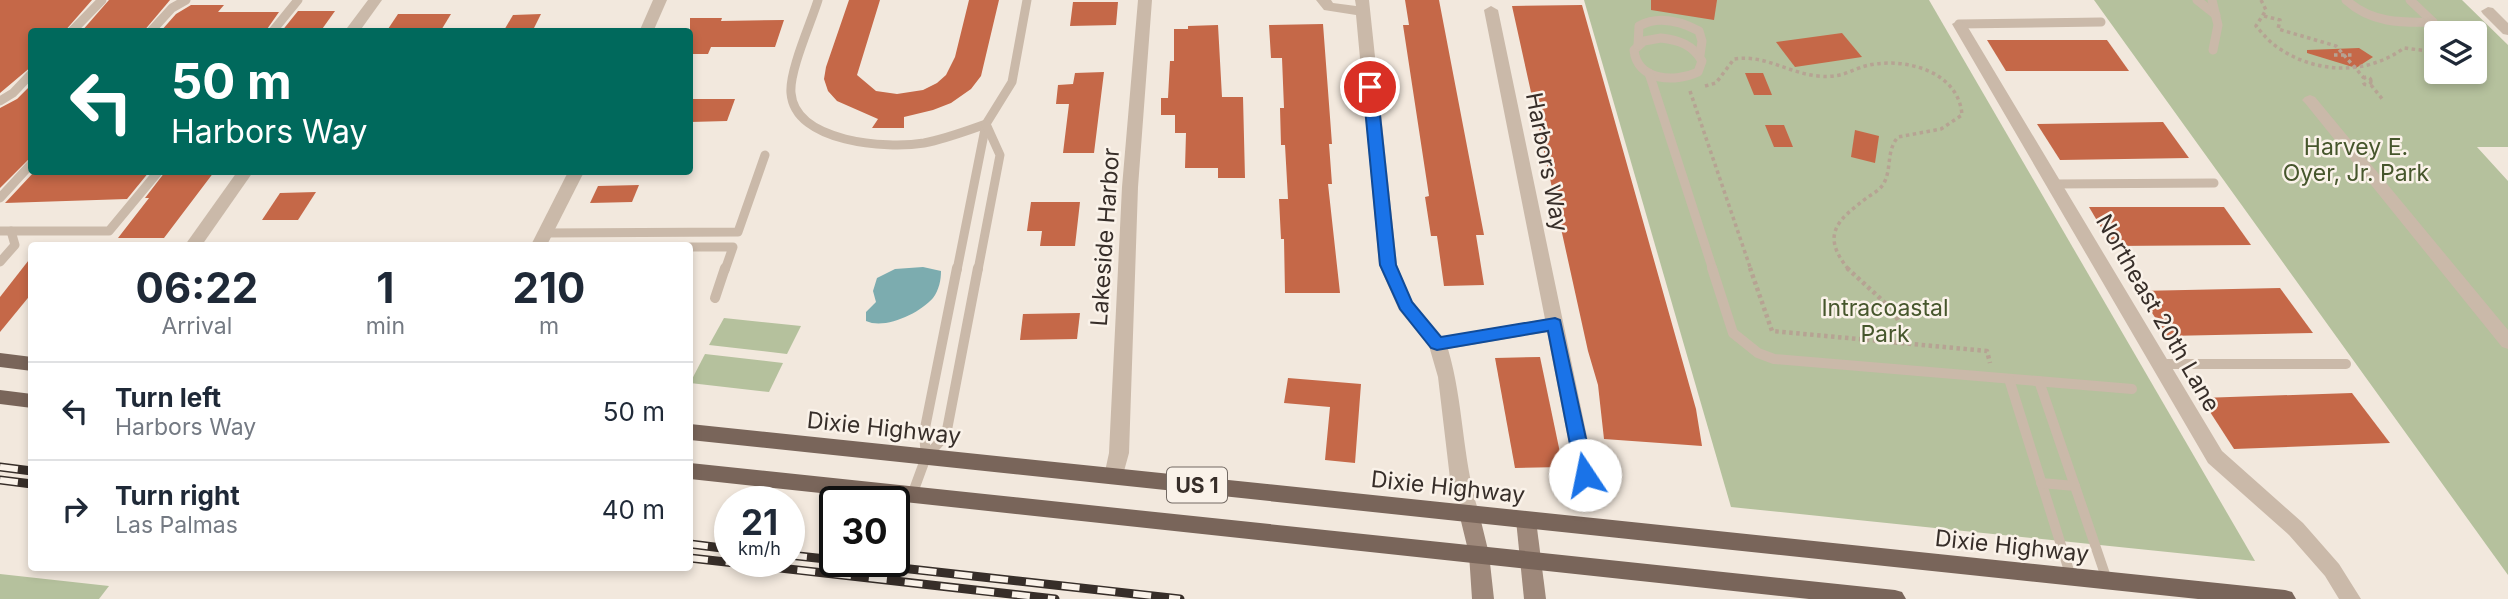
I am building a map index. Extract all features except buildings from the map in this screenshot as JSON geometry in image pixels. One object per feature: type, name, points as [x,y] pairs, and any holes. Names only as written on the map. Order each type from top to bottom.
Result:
[{"type":"main road","points":[[0,360],[28,364]]},
{"type":"main road","points":[[0,397],[28,400]]},
{"type":"main road","name":"Dixie Highway","points":[[693,432],[2285,599]]},
{"type":"main road","name":"US 1","points":[[693,471],[1895,599]]},
{"type":"main road","points":[[1469,513],[1479,554],[1483,599]]},
{"type":"main road","points":[[1526,520],[1535,599]]},
{"type":"street","points":[[354,28],[375,0]]},
{"type":"street","points":[[648,28],[660,0]]},
{"type":"street","name":"Lakeside Harbor","points":[[1114,476],[1119,453],[1120,367],[1130,187],[1145,0]]},
{"type":"street","points":[[1323,0],[1329,7],[1362,6],[1388,265],[1405,305],[1437,344],[1447,377],[1461,487],[1469,513]]},
{"type":"street","name":"Harbors Way","points":[[1491,10],[1585,475]]},
{"type":"street","points":[[2488,11],[2508,31]]},
{"type":"street","name":"Northeast 20th Lane","points":[[1959,24],[2215,457],[2296,529],[2332,570],[2350,599]]},
{"type":"street","points":[[2310,100],[2508,342]]},
{"type":"street","points":[[195,242],[243,175]]},
{"type":"street","points":[[542,239],[574,175]]},
{"type":"street","points":[[1437,344],[1555,324]]},
{"type":"lane","points":[[75,28],[102,0]]},
{"type":"lane","points":[[154,28],[172,8],[186,0]]},
{"type":"lane","points":[[275,28],[298,0]]},
{"type":"lane","points":[[818,0],[791,92],[793,108],[810,125],[848,142],[904,145],[923,144],[986,124]]},
{"type":"lane","points":[[926,457],[924,433],[986,124],[1012,82],[1027,0]]},
{"type":"lane","points":[[2197,0],[2219,17]]},
{"type":"lane","points":[[2212,0],[2219,17],[2219,32],[2213,50]]},
{"type":"lane","points":[[2346,0],[2359,12],[2385,21],[2433,22],[2410,0]]},
{"type":"lane","points":[[1649,73],[1675,79],[1692,76],[1701,66],[1702,41],[1699,31],[1687,24],[1661,19],[1647,21],[1639,26],[1638,45],[1634,55],[1636,61],[1649,73],[1733,334],[1744,344],[1774,359],[2132,389]]},
{"type":"lane","points":[[1959,24],[2101,22]]},
{"type":"lane","points":[[1638,45],[1651,39],[1670,38],[1688,45],[1700,55]]},
{"type":"lane","points":[[0,101],[13,93],[28,77]]},
{"type":"lane","points":[[912,495],[926,457],[946,435],[1000,155],[986,124]]},
{"type":"lane","points":[[715,298],[765,155]]},
{"type":"lane","points":[[0,198],[28,167]]},
{"type":"lane","points":[[0,234],[11,231],[109,231],[156,175]]},
{"type":"lane","points":[[2054,184],[2214,183]]},
{"type":"lane","points":[[0,262],[15,245],[11,231]]},
{"type":"lane","points":[[542,239],[738,232]]},
{"type":"lane","points":[[693,247],[733,247]]},
{"type":"lane","points":[[2161,365],[2346,364]]},
{"type":"lane","points":[[2009,379],[2071,577]]},
{"type":"lane","points":[[2039,382],[2107,580]]},
{"type":"lane","points":[[2041,483],[2075,486]]},
{"type":"path","points":[[2261,0],[2266,10],[2256,26],[2284,52],[2313,63],[2356,68],[2385,61],[2403,48],[2424,51]]},
{"type":"path","points":[[2264,16],[2280,20],[2278,29],[2336,46],[2364,78],[2373,81],[2370,84],[2383,100]]},
{"type":"path","points":[[2334,55],[2355,55]]},
{"type":"path","points":[[1910,345],[1891,307],[1839,259],[1833,237],[1836,226],[1883,186],[1887,178],[1888,151],[1898,137],[1941,129],[1962,115],[1963,107],[1954,89],[1930,72],[1900,64],[1872,64],[1852,74],[1817,76],[1791,72],[1767,60],[1749,56],[1734,58],[1716,83],[1688,91],[1772,331],[1910,345],[1987,351],[1991,365]]},
{"type":"green space","name":"Intracoastal Park","points":[[1584,0],[1929,0],[2255,561],[1731,507]]},
{"type":"green space","name":"Harvey E. Oyer, Jr. Park","points":[[2094,0],[2462,0],[2483,21],[2424,21],[2424,84],[2487,84],[2487,24],[2508,45],[2508,147],[2477,147],[2508,181],[2508,575]]},
{"type":"green space","points":[[724,318],[801,326],[787,354],[709,345]]},
{"type":"green space","points":[[705,354],[783,363],[769,392],[693,383],[693,377]]},
{"type":"green space","points":[[0,574],[109,586],[99,599],[0,599]]},
{"type":"water","points":[[923,267],[941,271],[937,292],[927,304],[892,322],[866,321],[866,312],[876,302],[873,291],[877,278],[895,269]]},
{"type":"railway","points":[[0,467],[28,470]]},
{"type":"railway","points":[[0,480],[28,484]]},
{"type":"railway","points":[[693,544],[714,547]]},
{"type":"railway","points":[[805,557],[819,558]]},
{"type":"railway","points":[[693,558],[1055,599]]},
{"type":"railway","points":[[910,569],[1180,599]]},
{"type":"route","points":[[1370,87],[1388,265],[1405,305],[1437,344],[1555,324],[1585,475]]}]
